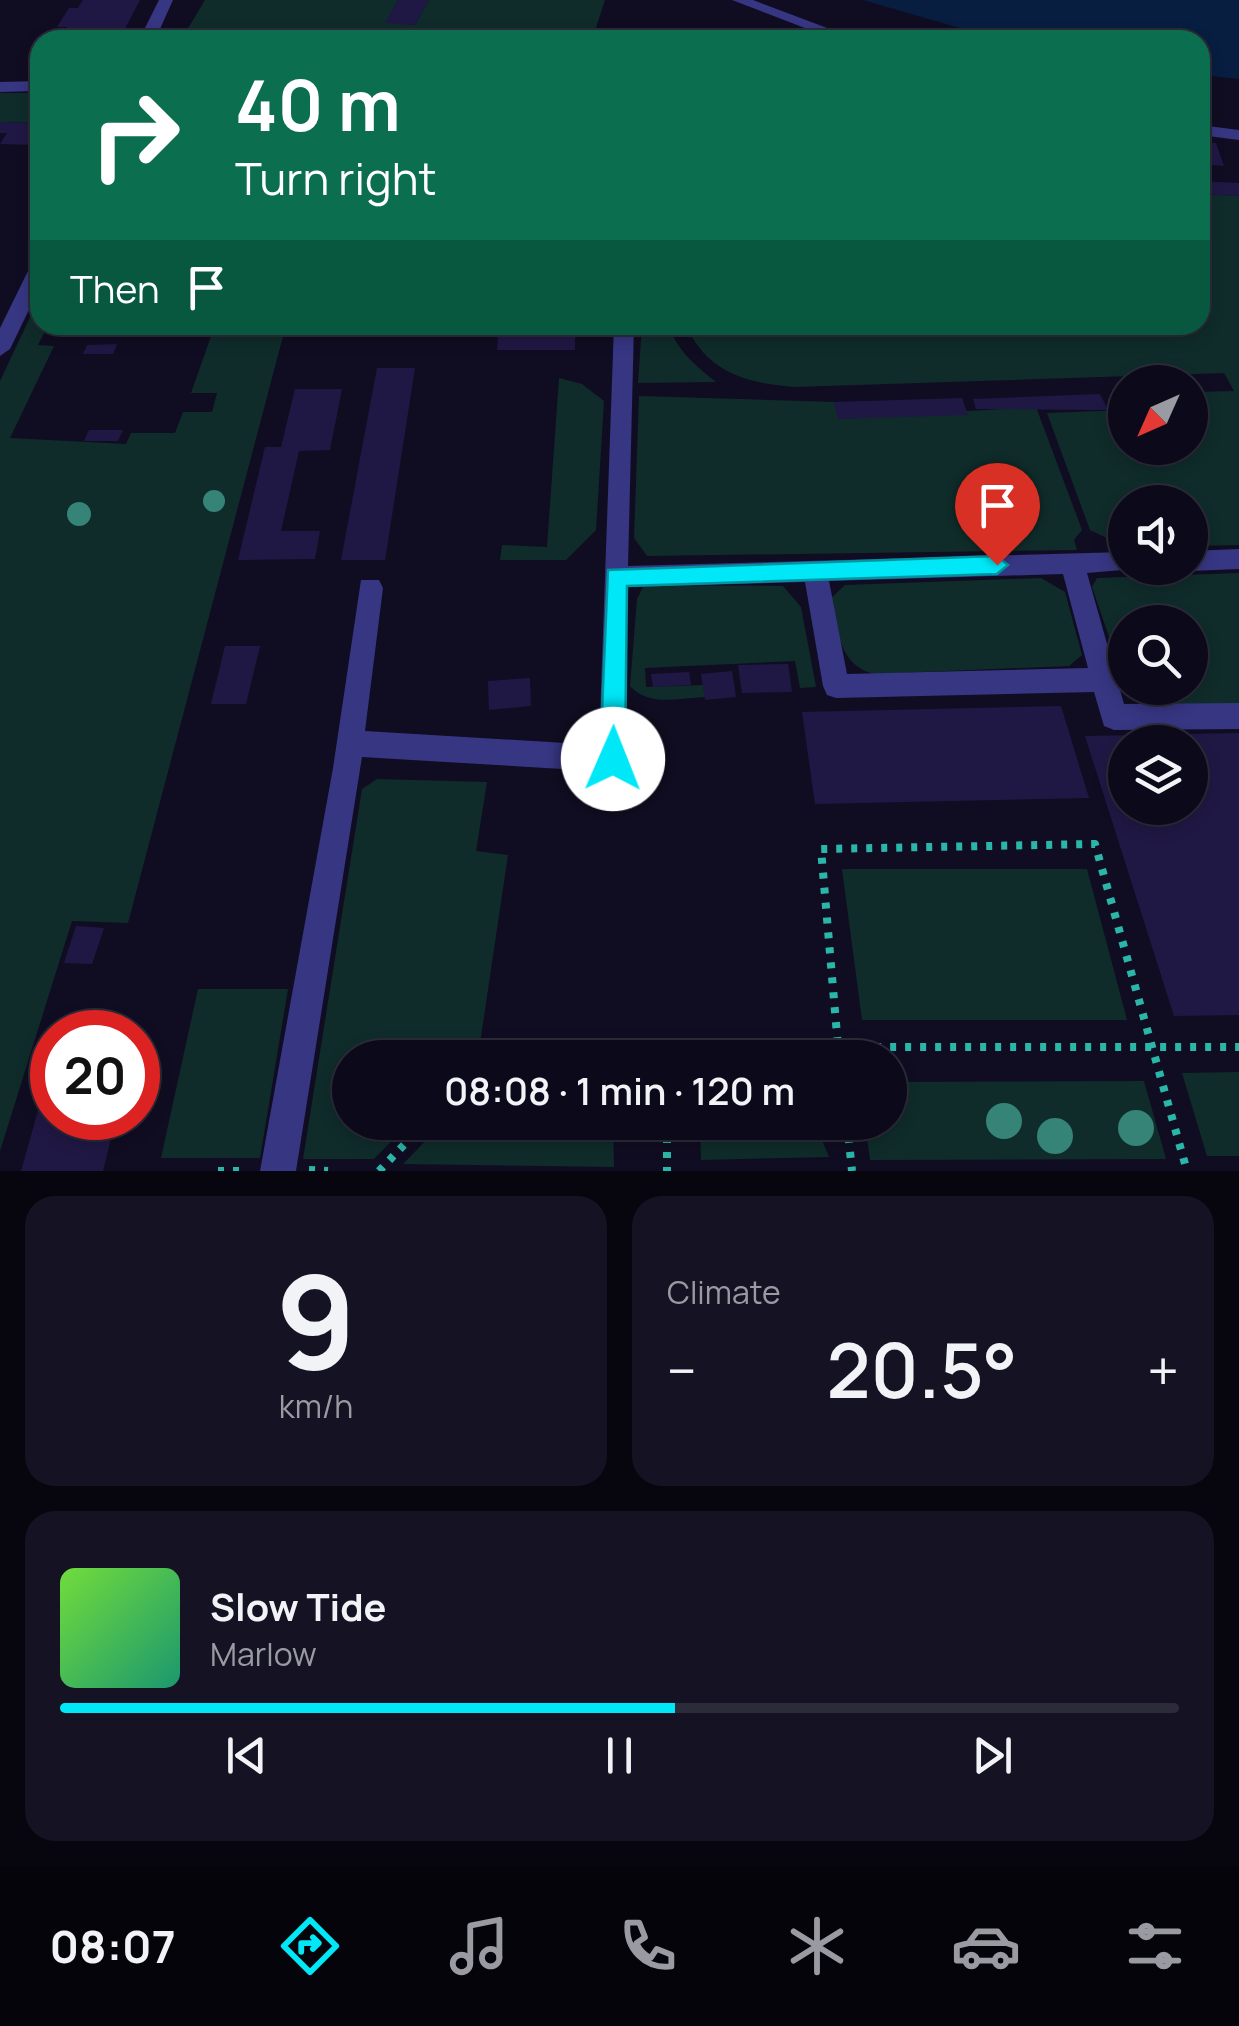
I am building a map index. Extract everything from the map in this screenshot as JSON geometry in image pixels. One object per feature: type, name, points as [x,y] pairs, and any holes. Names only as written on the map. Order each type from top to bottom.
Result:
[{"type":"lane","points":[[152,30],[166,0]]},
{"type":"lane","points":[[740,0],[825,30]]},
{"type":"lane","points":[[792,30],[799,20]]},
{"type":"lane","points":[[0,87],[30,86]]},
{"type":"lane","points":[[1210,131],[1239,135]]},
{"type":"lane","points":[[0,350],[30,288]]},
{"type":"lane","points":[[350,743],[613,759],[624,335]]},
{"type":"lane","points":[[1208,561],[1239,560]]},
{"type":"lane","points":[[616,577],[1108,562]]},
{"type":"lane","points":[[1072,563],[1114,717],[1239,716]]},
{"type":"lane","points":[[815,570],[836,686],[1104,680]]},
{"type":"lane","points":[[278,1171],[350,743],[370,588]]},
{"type":"path","points":[[838,1040],[821,849],[1095,844],[1187,1171]]},
{"type":"path","points":[[907,1052],[1239,1047]]},
{"type":"path","points":[[379,1171],[409,1140]]},
{"type":"path","points":[[667,1140],[667,1171]]},
{"type":"path","points":[[848,1140],[852,1171]]},
{"type":"green space","points":[[205,0],[398,0],[386,22],[415,25],[429,0],[605,0],[595,30],[187,30]]},
{"type":"green space","points":[[0,93],[30,93],[30,123],[0,122]]},
{"type":"green space","points":[[1210,195],[1239,196],[1239,545],[1208,546],[1208,485],[1108,485],[1108,540],[1090,530],[1047,413],[1108,411],[1108,465],[1208,465],[1208,392],[1234,391],[1224,373],[1208,374],[1208,365],[1108,365],[1108,377],[795,387],[745,378],[717,365],[692,335],[1210,335]]},
{"type":"green space","points":[[30,317],[30,335],[43,335],[38,345],[54,346],[10,438],[126,444],[131,433],[175,433],[183,412],[212,412],[217,393],[191,393],[211,335],[283,335],[128,923],[72,921],[44,1010],[30,1010],[30,1055],[0,1151],[0,381]]},
{"type":"green space","points":[[641,335],[673,335],[694,364],[716,382],[638,383]]},
{"type":"green space","points":[[559,378],[582,384],[604,401],[596,530],[566,560],[500,560],[502,545],[547,547]]},
{"type":"green space","points":[[639,396],[834,402],[839,419],[1036,407],[1082,530],[1074,540],[1077,550],[647,556],[634,538]]},
{"type":"green space","points":[[1239,573],[1239,707],[1142,705],[1208,705],[1208,605],[1108,605],[1108,634],[1092,587],[1097,578],[1108,578],[1108,585],[1208,585],[1208,574]]},
{"type":"green space","points":[[1041,578],[1065,592],[1082,655],[1069,666],[874,674],[853,663],[846,654],[831,598],[845,585]]},
{"type":"green space","points":[[644,585],[783,586],[801,607],[816,687],[800,688],[795,661],[645,668],[646,687],[703,685],[705,697],[665,700],[638,693],[630,686],[637,599]]},
{"type":"green space","points":[[377,779],[487,782],[476,851],[508,855],[480,1040],[332,1040],[332,1140],[392,1140],[374,1159],[303,1159],[362,789]]},
{"type":"green space","points":[[842,869],[1087,869],[1127,1020],[862,1020]]},
{"type":"green space","points":[[198,989],[288,989],[260,1158],[161,1158]]},
{"type":"green space","points":[[1239,1072],[1239,1156],[1207,1156],[1182,1073]]},
{"type":"green space","points":[[1144,1081],[1166,1159],[870,1160],[867,1140],[907,1140],[907,1082]]},
{"type":"green space","points":[[426,1140],[613,1140],[614,1167],[403,1164]]},
{"type":"green space","points":[[700,1140],[822,1140],[829,1157],[701,1160]]},
{"type":"water","points":[[863,0],[1239,0],[1239,79],[1210,76],[1210,30],[966,30]]},
{"type":"building","points":[[83,0],[140,0],[124,30],[57,27],[69,8],[78,8]]},
{"type":"building","points":[[398,0],[429,0],[415,25],[385,23]]},
{"type":"building","points":[[0,122],[30,123],[30,145],[0,144],[7,133],[0,133]]},
{"type":"building","points":[[1210,143],[1216,143],[1224,166],[1210,165]]},
{"type":"building","points":[[1210,182],[1239,183],[1239,196],[1210,195]]},
{"type":"building","points":[[498,335],[575,335],[575,350],[497,350]]},
{"type":"building","points":[[117,344],[113,354],[83,354],[87,345]]},
{"type":"building","points":[[377,368],[415,368],[385,560],[341,560]]},
{"type":"building","points":[[295,389],[342,389],[330,450],[299,451],[281,531],[320,531],[315,559],[238,560],[265,447],[281,447]]},
{"type":"building","points":[[1100,394],[1108,410],[976,409],[973,399]]},
{"type":"building","points":[[962,398],[968,415],[838,419],[834,402]]},
{"type":"building","points":[[89,430],[123,430],[118,441],[84,441]]},
{"type":"building","points":[[225,646],[260,646],[246,704],[211,704]]},
{"type":"building","points":[[788,664],[792,692],[742,693],[738,665]]},
{"type":"building","points":[[732,671],[736,697],[705,700],[701,674]]},
{"type":"building","points":[[689,672],[691,685],[653,687],[651,674]]},
{"type":"building","points":[[530,678],[531,706],[489,710],[488,681]]},
{"type":"building","points":[[1061,706],[1089,798],[815,804],[802,712]]},
{"type":"building","points":[[1239,733],[1239,1015],[1174,1016],[1113,825],[1208,825],[1208,734]]},
{"type":"building","points":[[1085,736],[1108,736],[1108,808]]},
{"type":"building","points":[[76,926],[104,928],[92,964],[64,963]]},
{"type":"building","points":[[30,1139],[111,1140],[103,1171],[21,1171]]},
{"type":"route","points":[[613,759],[616,577],[997,565]]}]
